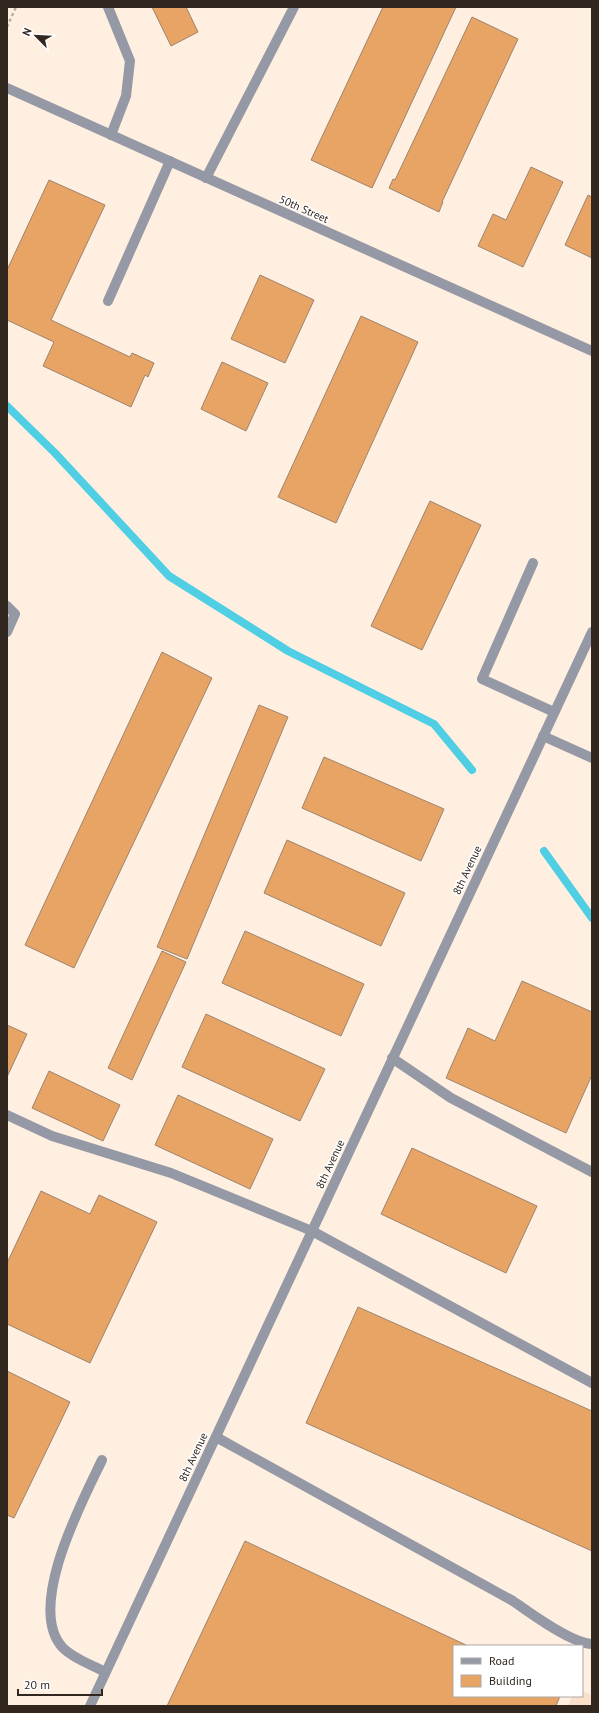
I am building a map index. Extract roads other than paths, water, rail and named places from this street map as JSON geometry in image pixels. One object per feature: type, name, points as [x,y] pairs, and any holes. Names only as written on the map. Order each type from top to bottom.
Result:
[{"type":"street","points":[[108,7],[130,61],[126,96],[111,135]]},
{"type":"street","points":[[206,178],[294,7]]},
{"type":"street","name":"50th Street","points":[[7,88],[592,351]]},
{"type":"street","points":[[108,301],[170,161]]},
{"type":"street","points":[[533,563],[482,679],[554,712]]},
{"type":"street","points":[[7,606],[15,614],[7,632]]},
{"type":"street","name":"8th Avenue","points":[[90,1706],[592,632]]},
{"type":"street","points":[[543,736],[592,758]]},
{"type":"street","points":[[392,1058],[451,1098],[592,1172]]},
{"type":"street","points":[[7,1115],[52,1136],[171,1173],[312,1231],[592,1383]]},
{"type":"street","points":[[216,1437],[506,1597],[552,1626],[585,1644],[592,1644]]},
{"type":"street","points":[[102,1460],[61,1549],[55,1574],[52,1619],[55,1636],[63,1648],[74,1656],[105,1672]]},
{"type":"waterway","points":[[7,406],[55,453],[169,576],[288,651],[434,724],[472,770]]},
{"type":"waterway","points":[[544,851],[592,918]]}]
